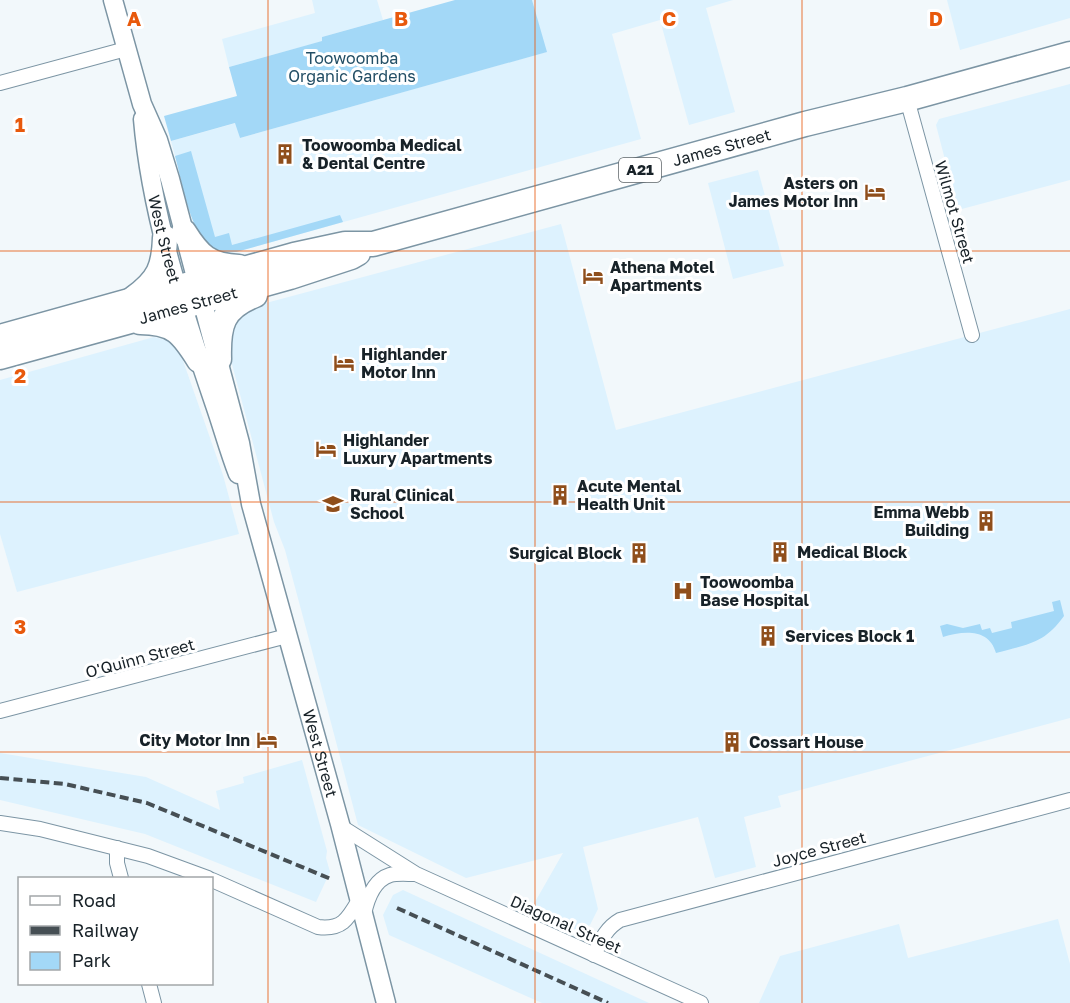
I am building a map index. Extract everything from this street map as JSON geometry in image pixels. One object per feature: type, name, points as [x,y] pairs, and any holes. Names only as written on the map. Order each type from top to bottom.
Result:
[{"type":"highway","name":"James Street","points":[[0,357],[129,311],[190,294],[290,277],[351,257],[373,244],[805,124],[907,99],[1070,54]]},
{"type":"highway","points":[[249,267],[227,266],[209,261],[174,235],[159,274],[129,311],[151,322],[173,327],[209,359],[221,326],[231,308],[242,300],[270,289],[290,277]]},
{"type":"highway","name":"James Street","points":[[190,294],[249,267],[345,244],[373,244]]},
{"type":"highway","name":"James Street","points":[[0,337],[129,311]]},
{"type":"main road","name":"West Street","points":[[113,0],[142,104],[158,140],[174,235],[209,359],[230,454],[251,504],[340,826],[386,1003]]},
{"type":"street","points":[[0,83],[126,50]]},
{"type":"street","name":"Wilmot Street","points":[[907,99],[972,335]]},
{"type":"street","name":"O'Quinn Street","points":[[0,711],[287,636]]},
{"type":"street","name":"Joyce Street","points":[[594,955],[604,933],[620,920],[1070,800]]},
{"type":"street","points":[[0,823],[40,829],[148,856],[205,877]]},
{"type":"street","name":"Diagonal Street","points":[[340,826],[416,874],[701,1003]]},
{"type":"street","points":[[117,848],[120,877]]},
{"type":"street","name":"Diagonal Street","points":[[361,908],[366,904],[375,887],[388,875],[416,874]]},
{"type":"street","points":[[213,880],[318,927],[337,926],[361,908]]},
{"type":"street","points":[[149,985],[154,1003]]},
{"type":"shaded area","points":[[312,0],[377,0],[383,20],[322,37],[323,41],[229,67],[222,39],[315,13]]},
{"type":"shaded area","points":[[532,0],[733,0],[706,8],[735,112],[689,125],[660,20],[612,34],[641,139],[236,252],[223,253],[198,230],[191,215],[171,141],[236,123],[240,138],[546,52]]},
{"type":"shaded area","points":[[947,0],[1070,0],[1070,18],[960,50]]},
{"type":"shaded area","points":[[1070,84],[1070,180],[958,210],[936,125],[939,119]]},
{"type":"shaded area","points":[[758,170],[784,266],[733,279],[708,183]]},
{"type":"shaded area","name":"Toowoomba Base Hospital","points":[[561,224],[616,430],[1070,309],[1070,718],[778,796],[781,807],[744,817],[756,867],[715,878],[698,817],[583,847],[598,909],[590,925],[577,930],[531,909],[563,853],[466,878],[358,825],[285,550],[274,522],[229,353],[228,339],[236,322],[245,313],[266,303]]},
{"type":"shaded area","points":[[154,337],[170,341],[180,352],[223,475],[239,534],[17,592],[0,534],[0,380]]},
{"type":"shaded area","points":[[0,753],[146,777],[220,810],[216,791],[244,783],[243,777],[302,760],[327,851],[326,858],[330,872],[316,902],[145,834],[0,800]]},
{"type":"shaded area","points":[[403,890],[649,1003],[542,1003],[389,935],[383,915],[393,895]]},
{"type":"shaded area","points":[[1058,919],[1070,964],[1070,1003],[759,1003],[780,956],[899,924],[908,958]]},
{"type":"green space","name":"Toowoomba Organic Gardens","points":[[455,0],[532,0],[547,52],[240,138],[235,123],[171,141],[164,116],[237,96],[229,67],[322,41],[322,37]]},
{"type":"green space","points":[[191,151],[215,237],[229,233],[232,245],[340,215],[343,222],[236,252],[216,251],[198,232],[188,207],[175,156]]},
{"type":"green space","points":[[1060,600],[1064,616],[1042,638],[996,653],[988,639],[981,635],[959,633],[943,637],[940,626],[947,624],[963,628],[980,624],[982,630],[990,628],[992,633],[1012,628],[1011,622],[1054,611],[1052,602]]},
{"type":"railway","points":[[0,778],[65,784],[147,803],[331,879]]},
{"type":"railway","points":[[397,908],[608,1003]]},
{"type":"place","name":"Toowoomba Medical & Dental Centre","points":[[285,154]]},
{"type":"place","name":"Asters on James Motor Inn","points":[[875,192]]},
{"type":"place","name":"Athena Motel Apartments","points":[[593,276]]},
{"type":"place","name":"Highlander Motor Inn","points":[[344,363]]},
{"type":"place","name":"Highlander Luxury Apartments","points":[[326,449]]},
{"type":"place","name":"Acute Mental Health Unit","points":[[560,495]]},
{"type":"place","name":"Rural Clinical School","points":[[333,504]]},
{"type":"place","name":"Emma Webb Building","points":[[986,521]]},
{"type":"place","name":"Medical Block","points":[[780,552]]},
{"type":"place","name":"Surgical Block","points":[[639,553]]},
{"type":"place","name":"Toowoomba Base Hospital","points":[[683,591]]},
{"type":"place","name":"Services Block 1","points":[[768,636]]},
{"type":"place","name":"City Motor Inn","points":[[267,740]]},
{"type":"place","name":"Cossart House","points":[[732,742]]}]
